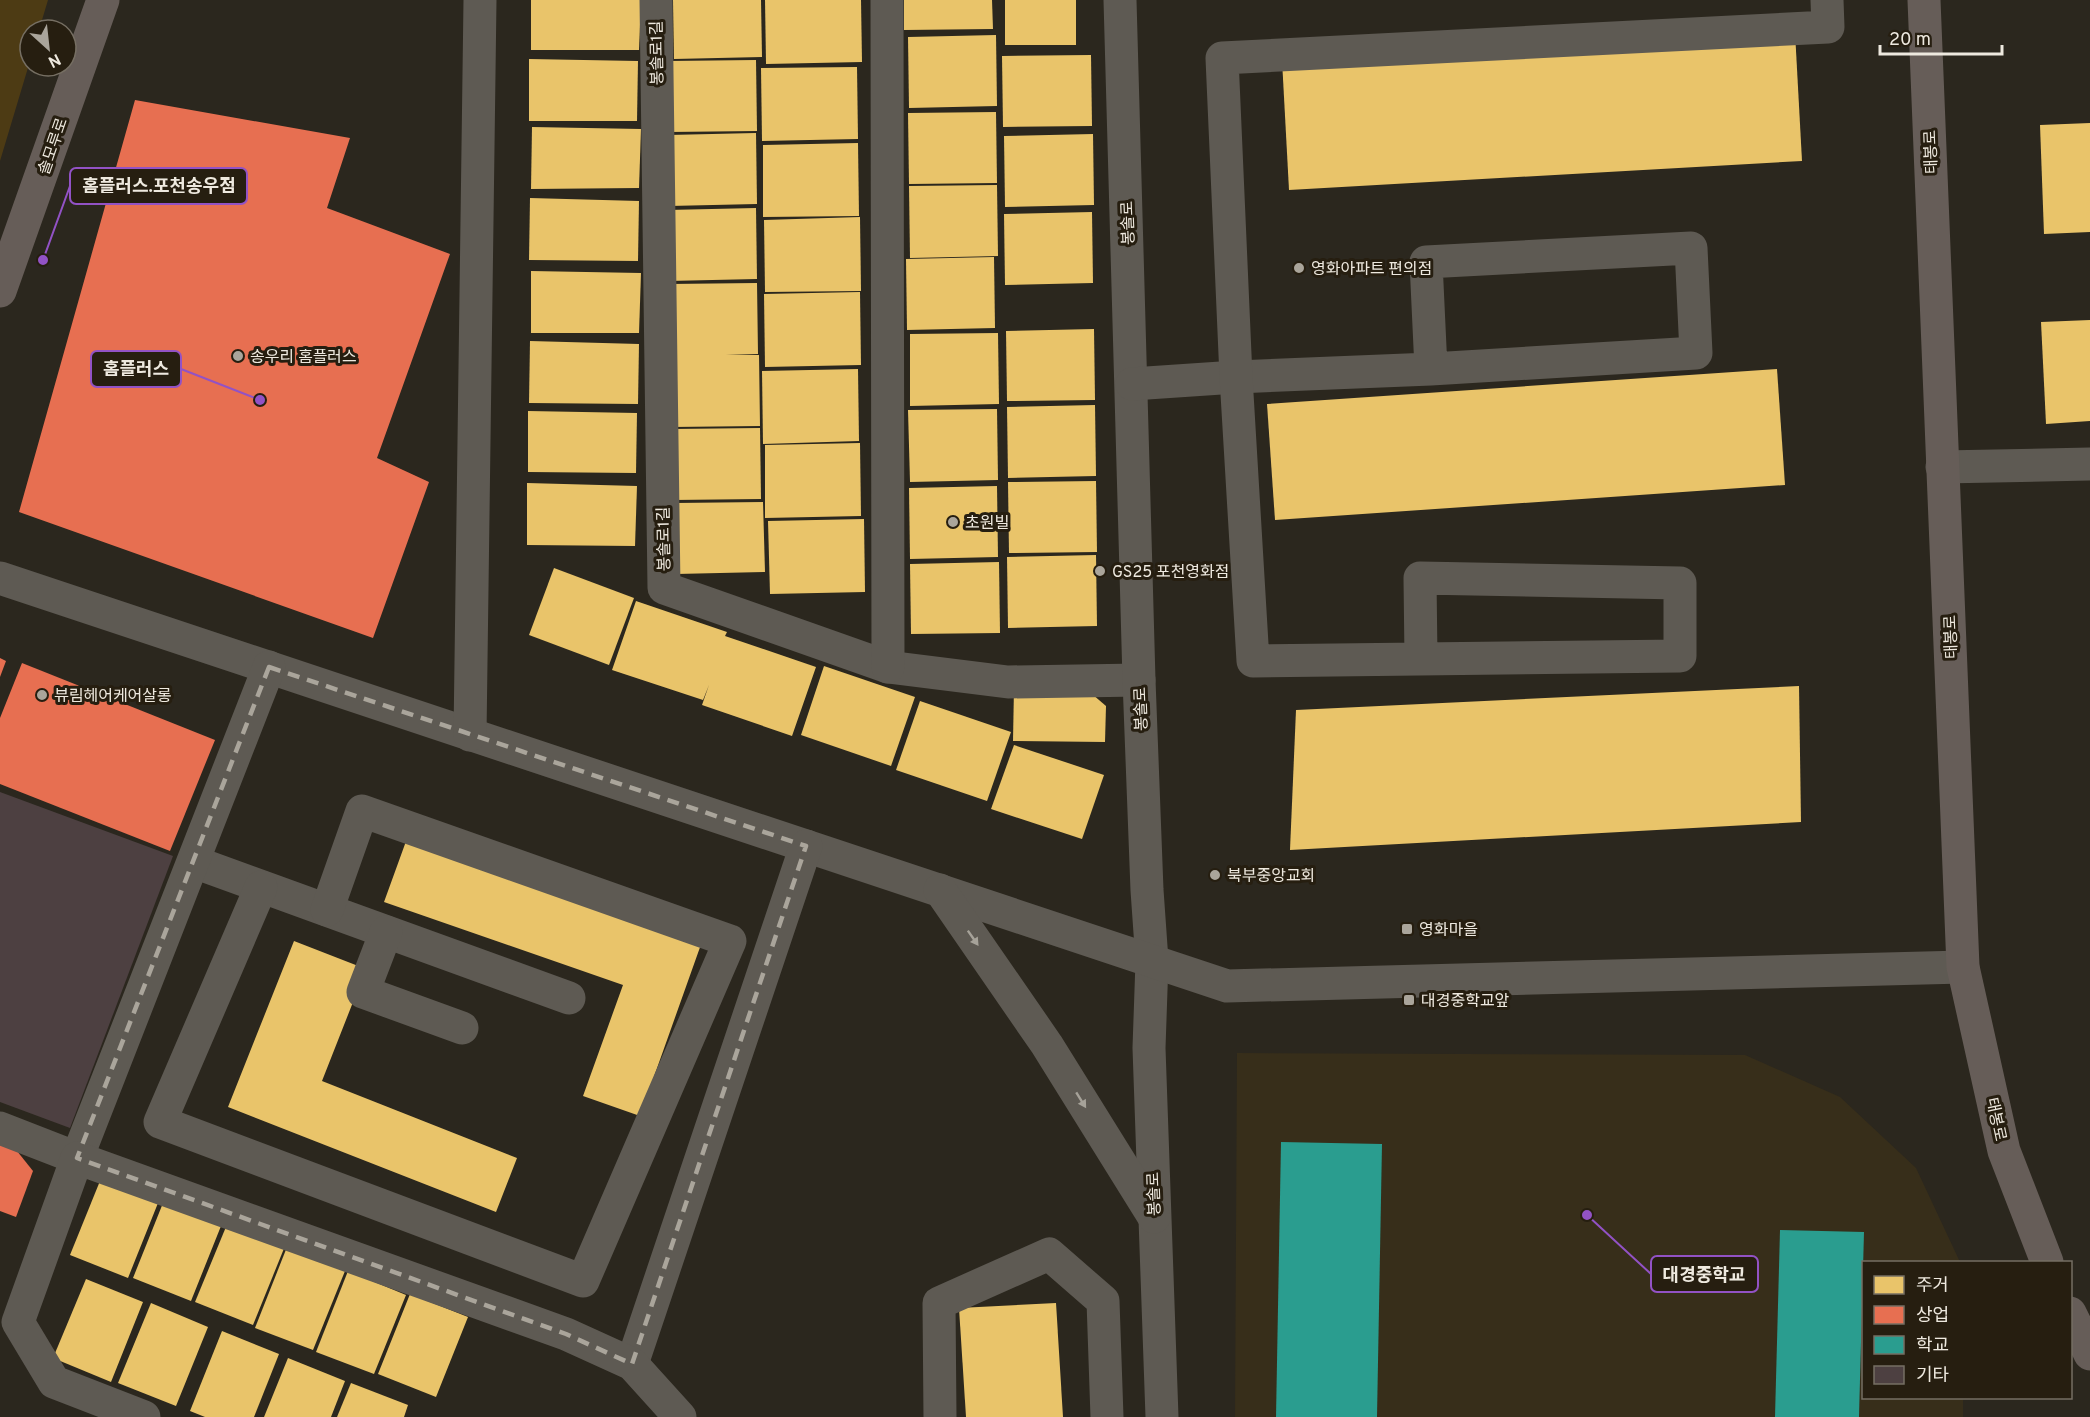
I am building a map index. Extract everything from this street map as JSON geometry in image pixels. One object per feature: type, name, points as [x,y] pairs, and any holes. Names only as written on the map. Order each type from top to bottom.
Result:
[{"type":"main road","name":"솔모루로","points":[[0,291],[103,0]]},
{"type":"main road","name":"태봉로","points":[[1924,0],[1964,967],[2004,1151],[2046,1261]]},
{"type":"main road","points":[[2072,1317],[2090,1354]]},
{"type":"street","points":[[470,735],[480,0]]},
{"type":"street","name":"봉솔로1길","points":[[656,0],[664,588],[888,667],[1008,682],[1139,680]]},
{"type":"street","points":[[886,0],[888,667]]},
{"type":"street","name":"봉솔로","points":[[1120,0],[1139,680],[1152,961],[1149,1048],[1162,1417]]},
{"type":"street","points":[[1421,659],[1420,578],[1680,583],[1680,656],[1253,661],[1236,377],[1222,58],[1828,27],[1827,0]]},
{"type":"street","points":[[1132,384],[1431,369],[1696,353],[1691,248],[1426,262],[1431,369]]},
{"type":"street","points":[[1942,467],[2090,464]]},
{"type":"street","points":[[0,578],[1227,986],[1964,967]]},
{"type":"street","points":[[144,1417],[54,1382],[18,1322],[77,1158],[269,668]]},
{"type":"street","points":[[261,887],[160,1122],[583,1281],[730,941],[362,811],[327,910]]},
{"type":"street","points":[[632,1364],[806,846]]},
{"type":"street","points":[[194,862],[570,998]]},
{"type":"street","points":[[940,890],[1047,1045],[1154,1217]]},
{"type":"street","points":[[386,932],[363,992],[462,1028]]},
{"type":"street","points":[[0,1128],[77,1158],[566,1334],[632,1364],[680,1417]]},
{"type":"street","points":[[940,1417],[939,1303],[1049,1254],[1103,1302],[1107,1417]]},
{"type":"highlighted area","points":[[269,667],[806,846],[632,1364],[566,1334],[77,1158]]},
{"type":"shaded area","points":[[0,0],[48,0],[43,18],[18,18],[18,78],[25,78],[0,161]]},
{"type":"shaded area","points":[[1237,1053],[1745,1055],[1840,1097],[1916,1168],[1960,1261],[1862,1261],[1862,1399],[1963,1399],[1963,1417],[1235,1417]]},
{"type":"building: 주거","points":[[531,0],[641,0],[639,50],[531,50]]},
{"type":"building: 주거","points":[[673,0],[761,0],[762,57],[674,59]]},
{"type":"building: 주거","points":[[765,0],[861,0],[862,62],[766,64]]},
{"type":"building: 주거","points":[[904,0],[992,0],[993,29],[904,30]]},
{"type":"building: 주거","points":[[1005,0],[1076,0],[1076,45],[1005,45]]},
{"type":"building: 주거","points":[[1795,32],[1802,161],[1289,190],[1282,60]]},
{"type":"building: 주거","points":[[996,35],[997,106],[909,108],[908,37]]},
{"type":"building: 주거","points":[[1091,55],[1092,126],[1003,127],[1002,56]]},
{"type":"building: 주거","points":[[529,59],[638,61],[637,121],[529,121]]},
{"type":"building: 주거","points":[[756,60],[757,131],[669,132],[668,61]]},
{"type":"building: 주거","points":[[857,67],[858,139],[762,141],[761,68]]},
{"type":"building: 주거","points":[[996,112],[997,183],[909,184],[908,113]]},
{"type":"building: 주거","points":[[2090,123],[2090,232],[2044,234],[2040,125]]},
{"type":"building: 주거","points":[[532,127],[641,129],[639,188],[531,189]]},
{"type":"building: 주거","points":[[756,133],[757,204],[669,206],[668,135]]},
{"type":"building: 주거","points":[[1093,134],[1094,205],[1005,207],[1004,136]]},
{"type":"building: 주거","points":[[858,143],[859,216],[763,217],[763,145]]},
{"type":"building: 주거","points":[[997,185],[998,256],[910,258],[909,186]]},
{"type":"building: 주거","points":[[530,198],[639,201],[638,261],[529,260]]},
{"type":"building: 주거","points":[[756,208],[757,279],[668,281],[667,210]]},
{"type":"building: 주거","points":[[1092,212],[1093,283],[1005,285],[1004,214]]},
{"type":"building: 주거","points":[[860,217],[861,291],[765,292],[764,220]]},
{"type":"building: 주거","points":[[994,257],[995,328],[907,330],[906,259]]},
{"type":"building: 주거","points":[[531,271],[641,273],[639,333],[531,333]]},
{"type":"building: 주거","points":[[757,283],[758,354],[726,355],[759,355],[760,426],[672,427],[669,284]]},
{"type":"building: 주거","points":[[860,292],[861,365],[765,367],[764,294]]},
{"type":"building: 주거","points":[[2090,320],[2090,421],[2046,424],[2041,322]]},
{"type":"building: 주거","points":[[1094,329],[1095,400],[1007,401],[1006,331]]},
{"type":"building: 주거","points":[[998,333],[999,404],[910,406],[910,334]]},
{"type":"building: 주거","points":[[530,341],[639,344],[638,404],[529,403]]},
{"type":"building: 주거","points":[[858,369],[859,441],[763,444],[762,371]]},
{"type":"building: 주거","points":[[1777,369],[1785,485],[1275,520],[1267,404]]},
{"type":"building: 주거","points":[[1095,405],[1096,476],[1008,478],[1007,407]]},
{"type":"building: 주거","points":[[997,409],[998,480],[910,482],[908,410]]},
{"type":"building: 주거","points":[[528,411],[637,413],[636,473],[528,472]]},
{"type":"building: 주거","points":[[760,428],[761,499],[673,500],[672,429]]},
{"type":"building: 주거","points":[[860,443],[861,516],[765,518],[765,445]]},
{"type":"building: 주거","points":[[1096,481],[1097,552],[1009,553],[1008,482]]},
{"type":"building: 주거","points":[[527,483],[637,486],[635,546],[527,545]]},
{"type":"building: 주거","name":"초원빌","points":[[997,486],[998,557],[910,559],[909,488]]},
{"type":"building: 주거","points":[[763,502],[765,572],[676,574],[675,503]]},
{"type":"building: 주거","points":[[864,519],[865,592],[770,594],[768,521]]},
{"type":"building: 주거","points":[[1096,555],[1097,626],[1008,628],[1007,557]]},
{"type":"building: 주거","points":[[999,562],[1000,633],[911,634],[910,564]]},
{"type":"building: 주거","points":[[554,568],[634,598],[609,665],[529,635]]},
{"type":"building: 주거","points":[[636,601],[727,632],[725,636],[816,667],[792,736],[702,705],[709,685],[703,700],[612,670]]},
{"type":"building: 주거","points":[[824,666],[915,697],[891,766],[801,735]]},
{"type":"building: 주거","points":[[1799,686],[1801,822],[1290,850],[1296,710]]},
{"type":"building: 주거","points":[[1014,687],[1085,688],[1106,706],[1105,742],[1013,741]]},
{"type":"building: 주거","points":[[920,701],[1011,732],[987,801],[896,770]]},
{"type":"building: 주거","points":[[1014,745],[1104,775],[1082,839],[991,809]]},
{"type":"building: 주거","points":[[409,833],[704,936],[640,1116],[583,1096],[623,985],[384,902]]},
{"type":"building: 주거","points":[[294,941],[366,969],[322,1081],[517,1158],[496,1212],[228,1107]]},
{"type":"building: 주거","points":[[102,1176],[160,1198],[128,1278],[70,1255]]},
{"type":"building: 주거","points":[[165,1198],[223,1221],[191,1301],[133,1278]]},
{"type":"building: 주거","points":[[228,1222],[285,1246],[253,1325],[195,1302]]},
{"type":"building: 주거","points":[[287,1247],[345,1271],[313,1350],[255,1328]]},
{"type":"building: 주거","points":[[348,1271],[406,1295],[374,1374],[316,1352]]},
{"type":"building: 주거","points":[[86,1279],[143,1302],[111,1382],[53,1358]]},
{"type":"building: 주거","points":[[410,1294],[468,1317],[436,1397],[378,1374]]},
{"type":"building: 주거","points":[[151,1303],[208,1327],[176,1406],[118,1383]]},
{"type":"building: 주거","points":[[1056,1303],[1063,1417],[966,1417],[959,1308]]},
{"type":"building: 주거","points":[[222,1331],[279,1354],[254,1417],[205,1417],[190,1411]]},
{"type":"building: 주거","points":[[288,1358],[345,1381],[331,1417],[264,1417]]},
{"type":"building: 주거","points":[[351,1383],[408,1405],[404,1417],[337,1417]]},
{"type":"building: 상업","name":"송우리 홈플러스","points":[[135,100],[350,138],[327,208],[450,254],[377,458],[429,482],[373,638],[19,512]]},
{"type":"building: 상업","points":[[0,658],[6,661],[0,677]]},
{"type":"building: 상업","points":[[22,663],[215,740],[170,851],[0,784],[0,718]]},
{"type":"building: 상업","points":[[0,1142],[13,1146],[33,1171],[16,1217],[0,1211]]},
{"type":"building: 학교","points":[[1281,1142],[1382,1144],[1377,1417],[1276,1417]]},
{"type":"building: 학교","points":[[1780,1230],[1864,1232],[1859,1417],[1775,1417]]},
{"type":"building: 기타","points":[[0,792],[173,856],[70,1128],[0,1102]]},
{"type":"place","name":"홈플러스.포천송우점","points":[[43,260]]},
{"type":"place","name":"영화아파트 편의점","points":[[1299,268]]},
{"type":"place","name":"송우리 홈플러스","points":[[238,356]]},
{"type":"place","name":"홈플러스","points":[[260,400]]},
{"type":"place","name":"초원빌","points":[[953,522]]},
{"type":"place","name":"GS25 포천영화점","points":[[1100,571]]},
{"type":"place","name":"뷰림헤어케어살롱","points":[[42,695]]},
{"type":"place","name":"북부중앙교회","points":[[1215,875]]},
{"type":"place","name":"영화마을","points":[[1407,929]]},
{"type":"place","name":"대경중학교앞","points":[[1409,1000]]},
{"type":"place","name":"대경중학교","points":[[1587,1215]]}]
